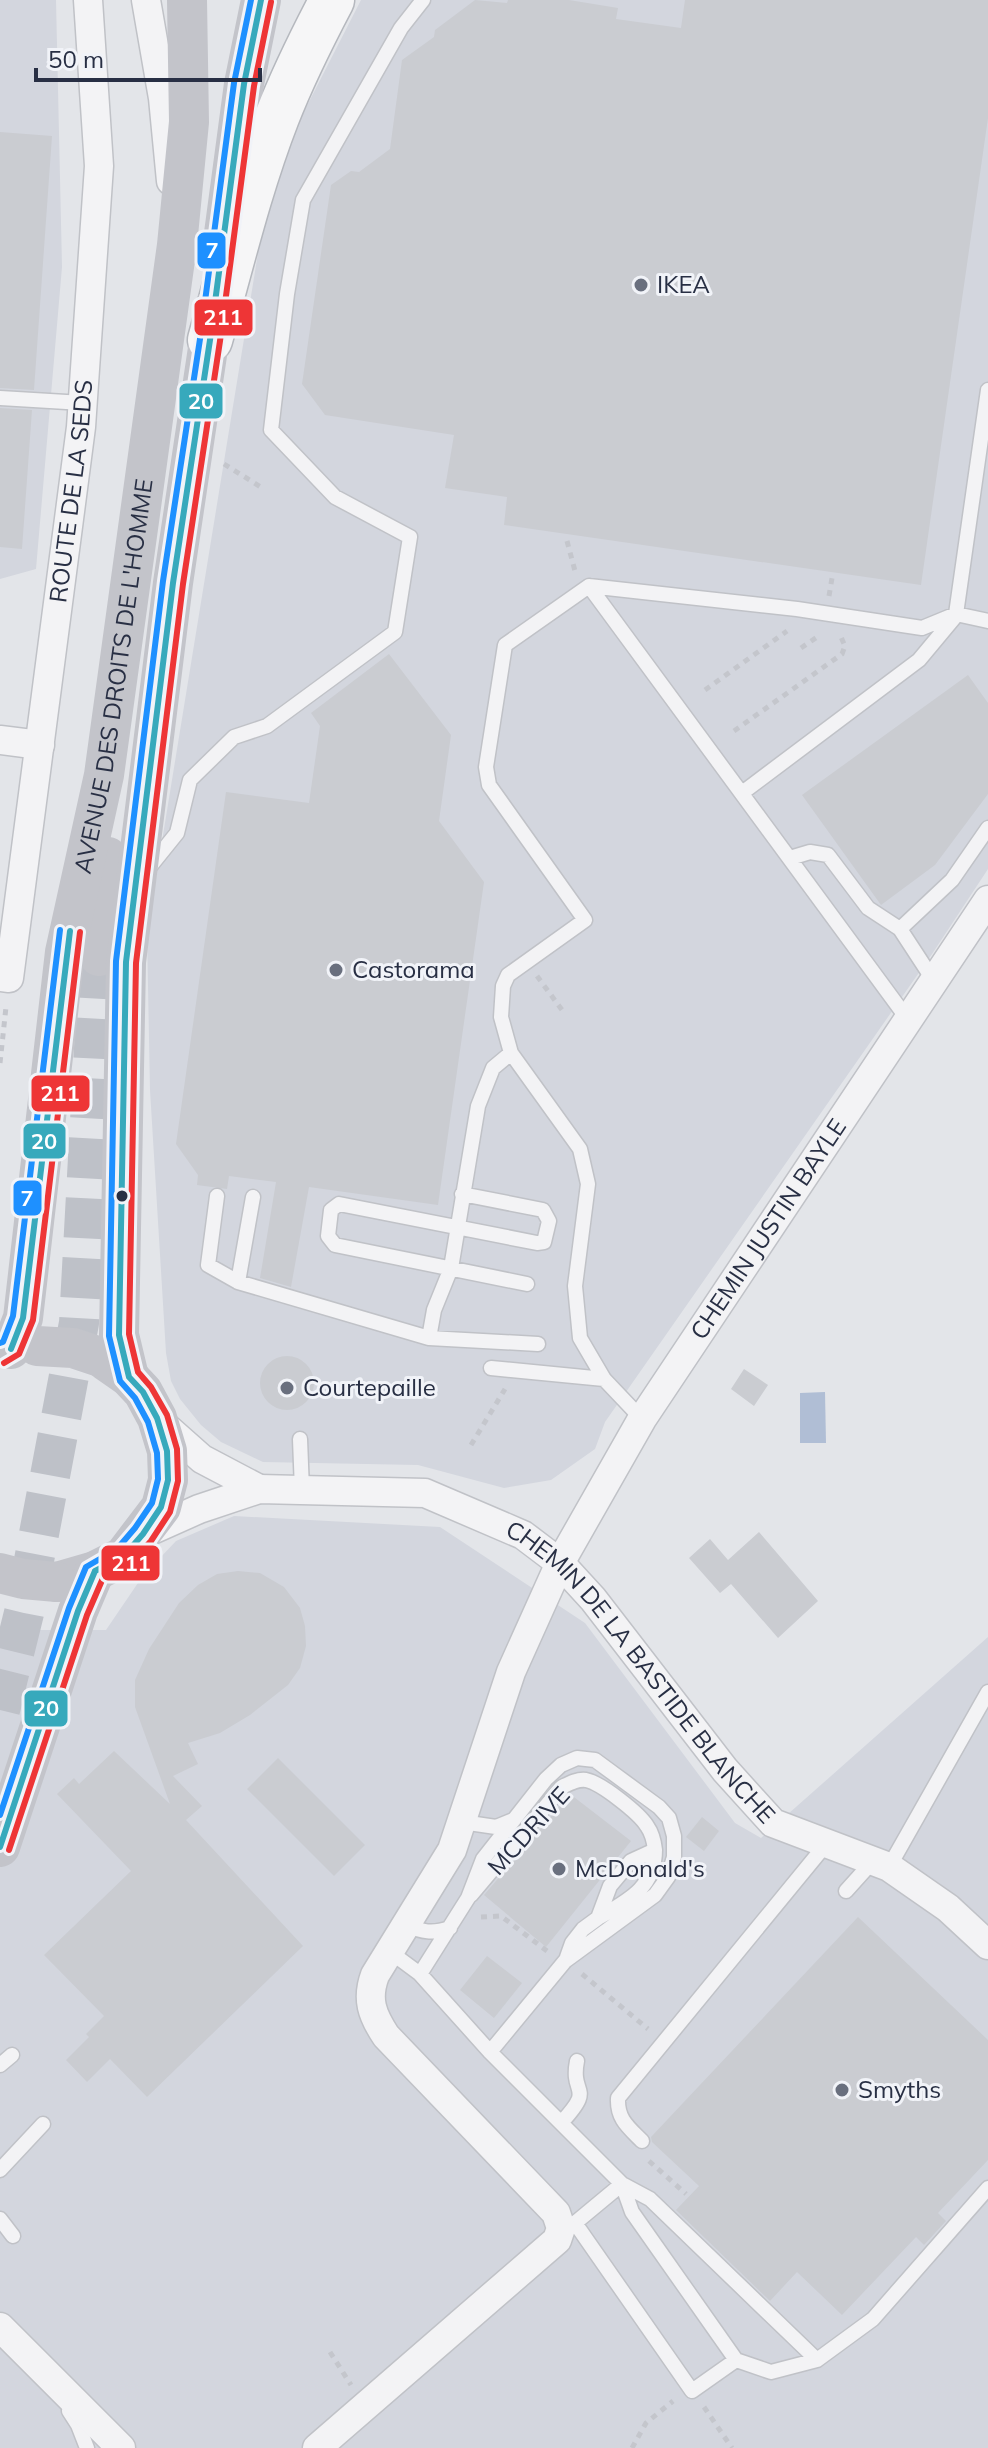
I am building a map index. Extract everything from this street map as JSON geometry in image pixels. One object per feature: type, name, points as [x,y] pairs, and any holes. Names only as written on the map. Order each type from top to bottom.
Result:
[{"type":"highway","points":[[210,340],[276,118],[332,0]]},
{"type":"main road","name":"AVENUE DES DROITS DE L'HOMME","points":[[16,1350],[23,1318],[65,952],[104,775],[177,245],[189,122],[187,0]]},
{"type":"main road","name":"AVENUE DES DROITS DE L'HOMME","points":[[114,1367],[119,1335],[126,962],[173,583],[210,340],[244,84],[261,0]]},
{"type":"main road","points":[[131,578],[99,956],[173,583]]},
{"type":"main road","points":[[0,1573],[57,1582],[95,1571],[123,1557],[161,1507],[168,1480],[167,1451],[157,1418],[143,1392],[114,1367],[73,1348],[16,1350]]},
{"type":"main road","points":[[0,1847],[78,1611],[95,1571]]},
{"type":"street","name":"ROUTE DE LA SEDS","points":[[4,978],[40,745],[83,403],[99,166],[88,0]]},
{"type":"street","points":[[146,0],[163,98],[177,245]]},
{"type":"street","points":[[0,740],[40,745]]},
{"type":"street","name":"CHEMIN JUSTIN BAYLE","points":[[568,2226],[386,2036],[375,2020],[369,2003],[370,1987],[452,1850],[511,1672],[560,1563],[642,1419],[988,900]]},
{"type":"street","points":[[157,1418],[202,1459],[259,1489]]},
{"type":"street","points":[[143,1534],[199,1509],[259,1489]]},
{"type":"street","name":"CHEMIN DE LA BASTIDE BLANCHE","points":[[259,1489],[425,1493],[523,1535],[560,1563],[593,1599],[725,1770],[773,1823],[881,1864],[948,1908],[988,1945]]},
{"type":"street","points":[[317,2448],[557,2240],[568,2226]]},
{"type":"street","points":[[0,2327],[121,2448]]},
{"type":"lane","points":[[135,885],[177,833],[190,780],[234,737],[267,726],[395,632],[410,537],[335,497],[271,430],[287,294],[303,200],[401,28],[423,0]]},
{"type":"lane","points":[[742,793],[919,660],[956,614],[988,390]]},
{"type":"lane","points":[[0,398],[83,403]]},
{"type":"lane","points":[[589,586],[909,1021]]},
{"type":"lane","points":[[642,1419],[604,1379],[580,1338],[575,1286],[588,1184],[580,1149],[511,1053],[501,1017],[503,986],[508,975],[585,920],[489,785],[486,767],[505,645],[589,586],[797,609],[922,628],[956,614],[988,621]]},
{"type":"lane","points":[[900,929],[952,880],[988,828]]},
{"type":"lane","points":[[790,858],[810,852],[828,855],[868,908],[900,929],[934,981]]},
{"type":"lane","points":[[429,1338],[434,1310],[451,1268],[478,1106],[493,1068],[511,1053]]},
{"type":"lane","points":[[462,1194],[543,1210],[549,1221],[544,1242],[339,1204],[331,1210],[328,1236],[335,1245],[527,1284]]},
{"type":"lane","points":[[217,1196],[208,1265],[238,1282],[429,1338],[538,1344]]},
{"type":"lane","points":[[238,1282],[253,1197]]},
{"type":"lane","points":[[491,1368],[604,1379]]},
{"type":"lane","points":[[300,1439],[302,1490]]},
{"type":"lane","points":[[846,1891],[881,1864],[988,1692]]},
{"type":"lane","points":[[420,1974],[468,1898],[483,1859],[546,1779],[561,1765],[577,1758],[595,1760],[611,1769],[669,1818],[674,1836],[674,1857],[668,1877],[655,1895],[565,1961],[490,2052]]},
{"type":"lane","name":"MCDRIVE","points":[[468,1898],[562,1787],[577,1780],[589,1781],[633,1811],[646,1823],[653,1836],[655,1850]]},
{"type":"lane","points":[[462,1822],[496,1827],[514,1820]]},
{"type":"lane","points":[[642,2141],[622,2122],[618,2098],[827,1843]]},
{"type":"lane","points":[[565,1961],[572,1943],[583,1929],[632,1897],[653,1873],[655,1850],[631,1861],[610,1886],[598,1918]]},
{"type":"lane","points":[[405,1925],[435,1933],[453,1923]]},
{"type":"lane","points":[[389,1951],[420,1974],[490,2052],[622,2184],[650,2199],[817,2360]]},
{"type":"lane","points":[[0,2065],[12,2055]]},
{"type":"lane","points":[[561,2123],[579,2104],[582,2093],[575,2074],[577,2061]]},
{"type":"lane","points":[[0,2170],[43,2124]]},
{"type":"lane","points":[[622,2184],[568,2226],[692,2391],[736,2360]]},
{"type":"lane","points":[[622,2184],[632,2212],[736,2360],[771,2372],[817,2360],[873,2319],[988,2188]]},
{"type":"lane","points":[[0,2219],[13,2236]]},
{"type":"lane","points":[[38,2364],[78,2425],[87,2448]]},
{"type":"path","points":[[221,458],[226,467],[264,489]]},
{"type":"path","points":[[705,690],[794,626]]},
{"type":"path","points":[[734,731],[842,654],[845,646],[840,631]]},
{"type":"path","points":[[0,1063],[4,978]]},
{"type":"path","points":[[471,1445],[515,1371]]},
{"type":"path","points":[[453,1923],[501,1916],[565,1961],[646,2028]]},
{"type":"path","points":[[632,2448],[646,2423],[680,2396],[692,2391],[732,2448]]},
{"type":"shaded area","points":[[0,0],[56,0],[62,267],[36,569],[0,579]]},
{"type":"shaded area","points":[[361,0],[988,0],[988,869],[605,1422],[595,1449],[551,1480],[504,1488],[418,1465],[263,1462],[221,1442],[201,1425],[180,1399],[171,1381],[166,1353],[150,1090],[147,933],[267,198],[291,137]]},
{"type":"shaded area","points":[[234,1516],[440,1527],[585,1623],[735,1823],[761,1838],[988,1637],[988,2448],[0,2448],[0,1630],[106,1630],[142,1577],[176,1541]]},
{"type":"water","points":[[825,1392],[826,1443],[800,1443],[800,1393]]},
{"type":"building","name":"IKEA","points":[[475,0],[507,3],[508,0],[569,0],[618,8],[616,19],[681,28],[685,0],[988,0],[988,118],[921,585],[504,525],[507,497],[445,488],[454,435],[325,415],[302,384],[331,185],[351,171],[359,172],[390,149],[402,60],[434,37],[435,30]]},
{"type":"building","points":[[0,132],[52,136],[34,390],[0,388]]},
{"type":"building","points":[[0,408],[32,410],[22,549],[0,547]]},
{"type":"building","name":"Castorama","points":[[389,654],[451,735],[439,821],[484,882],[438,1205],[309,1187],[291,1287],[260,1278],[276,1182],[229,1176],[227,1189],[197,1185],[198,1175],[176,1144],[226,792],[309,803],[320,726],[311,713]]},
{"type":"building","points":[[968,675],[988,703],[988,794],[935,865],[881,905],[802,795]]},
{"type":"building","name":"Courtepaille","points":[[287,1356],[306,1364],[314,1383],[306,1402],[287,1410],[268,1402],[260,1383],[268,1364]]},
{"type":"building","points":[[744,1369],[768,1385],[754,1406],[731,1389]]},
{"type":"building","points":[[759,1532],[818,1601],[778,1638],[731,1584],[720,1593],[689,1558],[710,1539],[728,1560]]},
{"type":"building","points":[[238,1571],[260,1573],[284,1587],[300,1608],[306,1646],[300,1668],[288,1685],[250,1715],[220,1733],[188,1743],[198,1764],[173,1776],[202,1806],[186,1820],[303,1946],[147,2097],[110,2059],[87,2082],[66,2060],[104,2016],[44,1955],[131,1871],[57,1794],[74,1778],[79,1784],[114,1751],[170,1804],[135,1707],[135,1680],[149,1649],[179,1603],[198,1585],[217,1574]]},
{"type":"building","points":[[278,1758],[365,1845],[334,1876],[247,1789]]},
{"type":"building","name":"McDonald's","points":[[570,1794],[631,1841],[546,1947],[484,1895]]},
{"type":"building","points":[[702,1817],[719,1831],[704,1851],[686,1837]]},
{"type":"building","name":"Smyths","points":[[858,1917],[988,2040],[988,2160],[938,2213],[946,2221],[924,2245],[916,2237],[842,2315],[797,2272],[770,2301],[676,2210],[699,2186],[652,2142],[651,2137]]},
{"type":"building","points":[[487,1956],[522,1983],[494,2018],[460,1990]]},
{"type":"tunnel","points":[[0,1710],[24,1613],[79,1323],[99,956]]},
{"type":"transit line","name":"7","points":[[0,1815],[69,1608],[86,1567],[117,1549],[135,1528],[152,1503],[158,1479],[157,1453],[148,1422],[135,1398],[120,1381],[109,1336],[116,961],[163,581],[200,339],[234,83],[251,0]]},
{"type":"transit line","name":"20","points":[[95,1571],[123,1557],[143,1534],[161,1507],[168,1480],[167,1451],[157,1418],[143,1392],[129,1377],[119,1335],[126,962],[173,583],[210,340],[244,84],[261,0]]},
{"type":"transit line","name":"211","points":[[9,1850],[87,1615],[103,1578],[129,1565],[151,1541],[170,1512],[178,1481],[177,1449],[167,1415],[138,1372],[129,1334],[136,963],[183,584],[254,86],[271,2]]},
{"type":"transit line","name":"7","points":[[0,1343],[13,1316],[60,930]]},
{"type":"transit line","name":"20","points":[[11,1349],[23,1318],[70,931]]},
{"type":"transit line","name":"211","points":[[4,1363],[19,1354],[33,1320],[80,932]]},
{"type":"transit line","name":"20","points":[[0,1847],[78,1611],[95,1571]]},
{"type":"place","name":"IKEA","points":[[641,285]]},
{"type":"place","name":"Castorama","points":[[336,970]]},
{"type":"place","name":"Courtepaille","points":[[287,1388]]},
{"type":"place","name":"McDonald's","points":[[559,1869]]},
{"type":"place","name":"Smyths","points":[[842,2090]]}]
